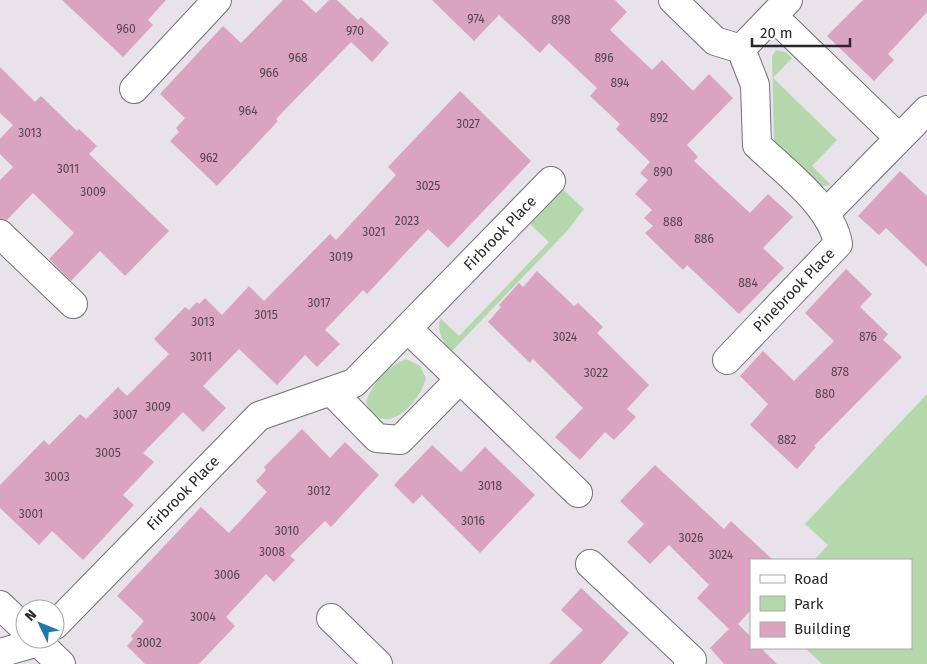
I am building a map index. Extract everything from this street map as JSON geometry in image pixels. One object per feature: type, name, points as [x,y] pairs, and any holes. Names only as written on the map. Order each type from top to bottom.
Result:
[{"type":"street","points":[[134,90],[217,0]]},
{"type":"street","points":[[673,0],[715,41],[741,49],[780,8],[899,138]]},
{"type":"street","name":"Pinebrook Place","points":[[727,360],[838,244],[826,213],[757,145],[755,85],[741,49]]},
{"type":"street","points":[[826,213],[927,110]]},
{"type":"street","name":"Firbrook Place","points":[[65,609],[259,416],[354,383],[408,330],[551,181]]},
{"type":"street","points":[[0,234],[73,304]]},
{"type":"street","points":[[408,330],[578,493]]},
{"type":"street","points":[[331,392],[377,438],[400,440],[460,379]]},
{"type":"street","points":[[590,564],[692,663]]},
{"type":"street","points":[[0,605],[15,617]]},
{"type":"street","points":[[331,618],[378,664]]},
{"type":"street","points":[[0,653],[15,646]]},
{"type":"street","points":[[50,649],[61,664]]},
{"type":"green space","points":[[776,50],[785,52],[792,58],[773,78],[837,140],[812,166],[831,185],[823,186],[815,183],[774,142],[772,56]]},
{"type":"green space","points":[[557,184],[584,209],[568,230],[452,351],[445,344],[441,336],[439,328],[440,318],[459,336],[549,242],[530,224],[550,200]]},
{"type":"green space","points":[[406,359],[420,366],[426,378],[422,388],[409,407],[400,414],[391,419],[382,419],[373,413],[366,402],[382,376],[393,366]]},
{"type":"green space","points":[[927,394],[927,664],[822,664],[806,649],[912,649],[912,559],[815,559],[828,545],[805,524]]},
{"type":"building","points":[[62,0],[166,0],[148,20],[153,25],[123,57]]},
{"type":"building","points":[[283,0],[302,0],[316,13],[329,0],[337,0],[358,20],[361,17],[389,43],[372,62],[351,42],[276,119],[278,121],[217,186],[170,141],[179,132],[176,128],[185,118],[160,94],[223,26],[241,43]]},
{"type":"building","points":[[432,0],[615,0],[627,12],[610,30],[652,70],[662,60],[693,91],[709,74],[733,98],[687,145],[698,157],[694,161],[750,213],[768,194],[793,217],[763,248],[784,268],[739,314],[687,265],[683,270],[645,233],[653,226],[644,218],[652,210],[635,194],[648,180],[640,173],[650,162],[616,129],[620,124],[590,96],[597,88],[549,43],[540,53],[499,15],[474,41]]},
{"type":"building","points":[[863,0],[927,0],[927,12],[888,54],[894,60],[874,81],[827,36]]},
{"type":"building","points":[[0,67],[35,102],[41,96],[77,131],[79,129],[97,146],[89,154],[169,231],[125,276],[100,251],[71,281],[49,259],[74,233],[33,193],[7,220],[0,219],[0,180],[13,167],[0,154],[0,139],[13,125],[0,113]]},
{"type":"building","points":[[460,91],[531,161],[448,248],[428,229],[367,294],[363,290],[325,330],[340,344],[317,367],[305,355],[277,385],[239,349],[203,386],[226,408],[203,432],[183,412],[143,453],[154,462],[123,495],[134,505],[83,560],[52,531],[39,545],[0,508],[0,485],[44,440],[49,445],[80,414],[86,419],[118,387],[127,396],[169,354],[154,339],[185,307],[189,310],[197,302],[199,304],[205,298],[222,315],[249,286],[264,301],[330,234],[336,240],[396,175],[388,167]]},
{"type":"building","points":[[900,171],[927,196],[927,267],[886,228],[879,235],[858,216]]},
{"type":"building","points":[[846,269],[872,294],[860,307],[888,334],[883,340],[902,357],[814,446],[816,447],[797,469],[750,425],[768,404],[740,376],[763,351],[794,381],[834,341],[805,313]]},
{"type":"building","points":[[537,271],[574,306],[578,303],[603,327],[597,333],[649,385],[627,409],[636,417],[614,440],[605,432],[580,460],[555,437],[583,408],[533,359],[530,363],[488,322],[501,307],[499,305],[519,283],[523,287]]},
{"type":"building","points":[[302,429],[330,458],[345,442],[379,475],[331,527],[325,521],[290,556],[295,560],[274,582],[266,574],[226,617],[235,626],[199,664],[145,664],[127,646],[133,639],[131,636],[144,621],[117,596],[201,507],[229,533],[267,492],[256,481],[266,470],[264,467]]},
{"type":"building","points":[[432,445],[461,472],[485,447],[535,495],[480,553],[422,495],[413,504],[394,485]]},
{"type":"building","points":[[655,465],[724,529],[731,521],[772,559],[750,559],[750,611],[738,624],[750,636],[750,649],[762,649],[777,664],[724,664],[710,648],[729,629],[697,598],[709,585],[669,545],[650,564],[627,542],[644,524],[620,501]]},
{"type":"building","points":[[581,588],[629,633],[601,664],[549,664],[583,630],[561,610]]}]
